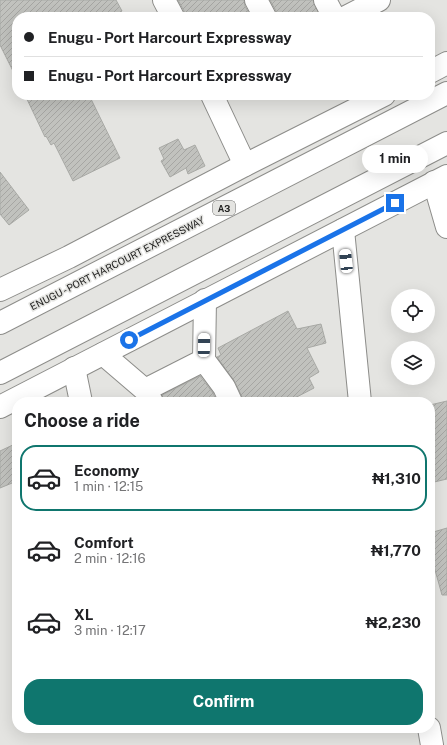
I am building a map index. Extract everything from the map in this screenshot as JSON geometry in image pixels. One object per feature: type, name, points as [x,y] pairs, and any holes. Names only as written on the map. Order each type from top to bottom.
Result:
[{"type":"main road","points":[[164,0],[170,12]]},
{"type":"main road","points":[[256,0],[262,12]]},
{"type":"main road","points":[[325,0],[331,12]]},
{"type":"main road","points":[[356,12],[379,0]]},
{"type":"main road","points":[[435,69],[447,63]]},
{"type":"main road","name":"ENUGU - PORT HARCOURT EXPRESSWAY","points":[[435,99],[447,93]]},
{"type":"main road","points":[[214,100],[245,165]]},
{"type":"main road","points":[[0,290],[69,257],[245,165],[374,100]]},
{"type":"main road","name":"ENUGU - PORT HARCOURT EXPRESSWAY","points":[[0,323],[433,100]]},
{"type":"main road","points":[[0,373],[447,143]]},
{"type":"main road","points":[[18,397],[440,179],[447,227]]},
{"type":"main road","points":[[343,230],[360,397]]},
{"type":"main road","points":[[205,300],[204,360],[224,387],[229,397]]},
{"type":"main road","points":[[102,354],[149,396],[204,360]]},
{"type":"main road","points":[[74,368],[80,397]]},
{"type":"main road","points":[[0,406],[12,400]]},
{"type":"main road","points":[[429,733],[432,745]]},
{"type":"building","points":[[0,0],[116,0],[122,11],[12,12],[12,69],[0,45]]},
{"type":"building","points":[[178,0],[244,0],[248,12],[184,12]]},
{"type":"building","points":[[270,0],[313,0],[318,12],[276,12]]},
{"type":"building","points":[[27,100],[91,100],[120,158],[73,181],[54,143],[51,145],[46,136],[45,137]]},
{"type":"building","points":[[178,139],[184,150],[195,145],[205,166],[188,174],[186,168],[170,177],[161,161],[164,159],[159,148]]},
{"type":"building","points":[[0,172],[29,210],[9,225],[0,214]]},
{"type":"building","points":[[288,311],[297,329],[321,324],[326,343],[307,348],[319,372],[309,378],[314,388],[297,397],[242,397],[235,382],[217,357],[221,355],[218,348]]},
{"type":"building","points":[[200,376],[215,397],[163,397],[162,395]]},
{"type":"building","points":[[447,401],[447,479],[435,482],[435,404]]},
{"type":"building","points":[[12,445],[12,483],[0,488],[0,451]]},
{"type":"building","points":[[447,528],[447,595],[442,595],[435,570],[435,532]]},
{"type":"route","points":[[129,340],[395,203]]}]
